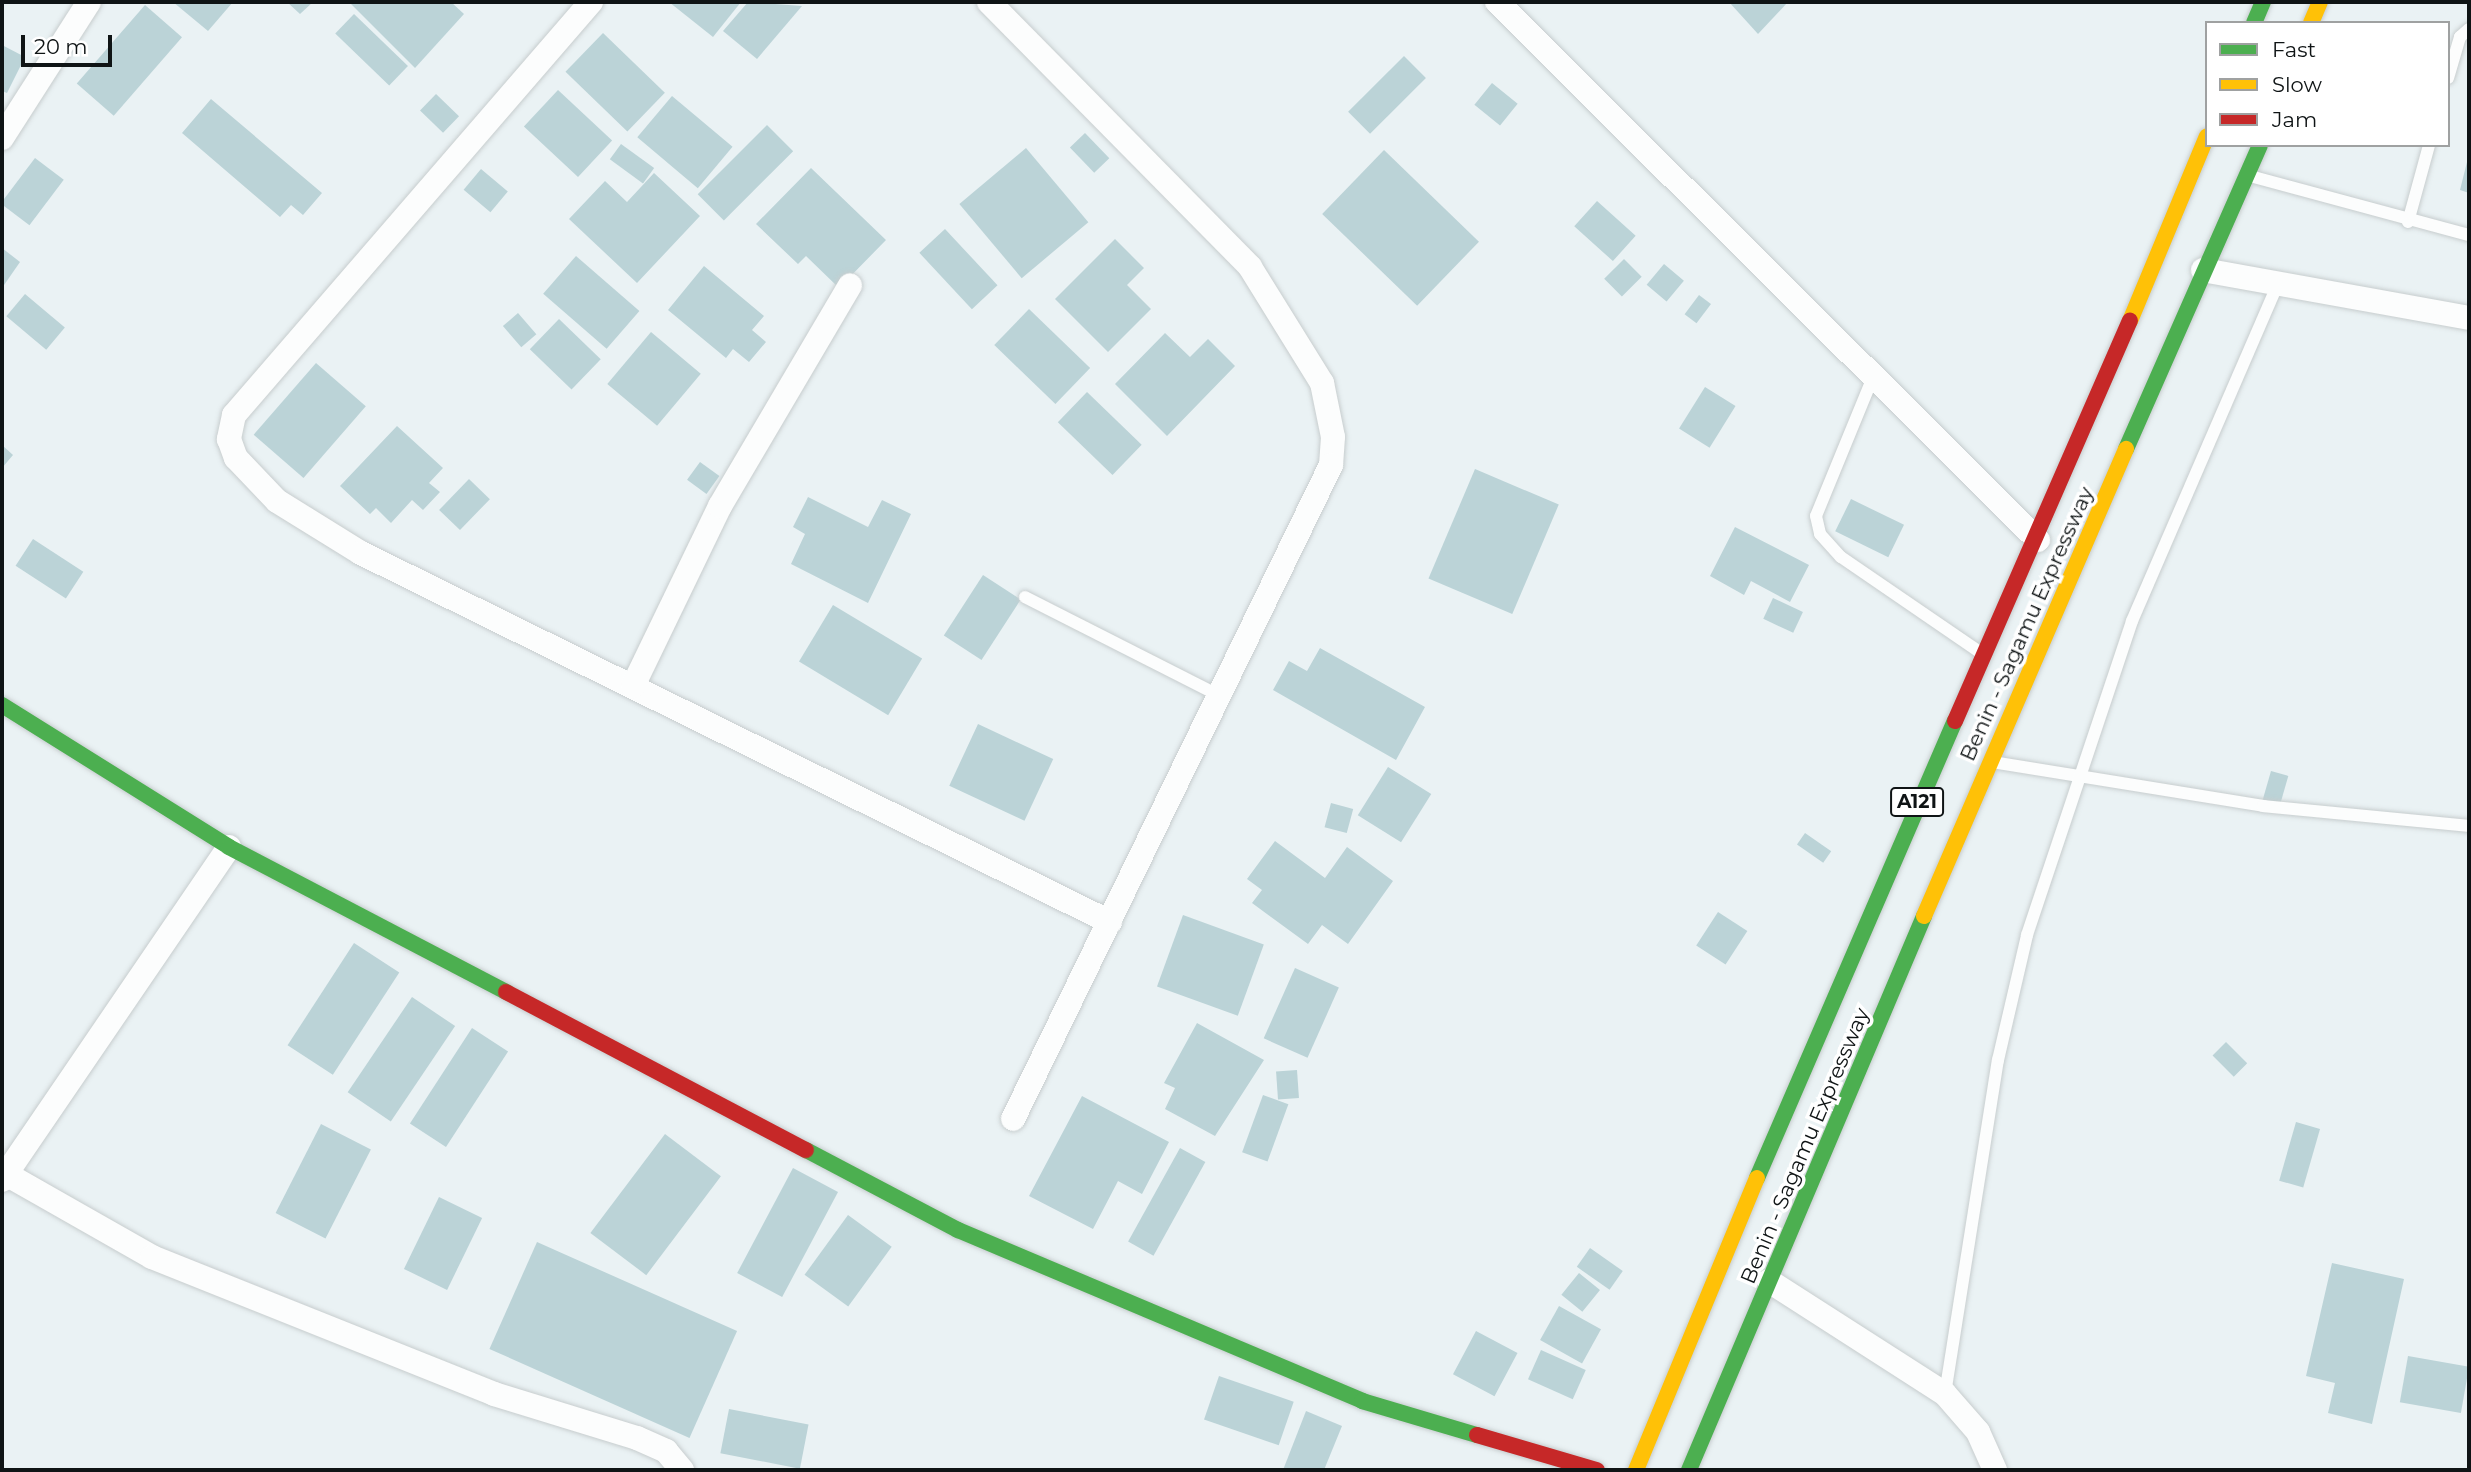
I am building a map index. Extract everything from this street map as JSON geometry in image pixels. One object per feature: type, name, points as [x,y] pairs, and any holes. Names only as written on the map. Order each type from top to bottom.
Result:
[{"type":"main road","points":[[2255,21],[2263,2]]},
{"type":"main road","points":[[2312,21],[2320,2]]},
{"type":"main road","name":"A121","points":[[1636,1470],[1801,1109],[1983,655],[2038,540],[2205,141]]},
{"type":"main road","name":"Benin - Sagamu Expressway","points":[[1689,1470],[1840,1123],[1989,762],[2259,147]]},
{"type":"main road","points":[[2,705],[229,847],[958,1230],[1362,1401],[1597,1470]]},
{"type":"main road","points":[[1801,1109],[1840,1123]]},
{"type":"street","points":[[2,138],[89,2]]},
{"type":"street","points":[[591,2],[234,415],[229,439],[252,481],[361,553],[1110,922]]},
{"type":"street","points":[[989,2],[1251,267],[1322,383],[1333,437],[1331,465],[1013,1119]]},
{"type":"street","points":[[1497,2],[2038,540]]},
{"type":"street","points":[[2203,270],[2276,288],[2469,318]]},
{"type":"street","points":[[633,686],[720,506],[849,285]]},
{"type":"street","points":[[229,847],[4,1177],[163,1262],[494,1394],[637,1438],[666,1451],[682,1470]]},
{"type":"street","points":[[1769,1282],[1945,1394],[1978,1432],[1995,1470]]},
{"type":"lane","points":[[2450,71],[2460,37],[2469,29]]},
{"type":"lane","points":[[2408,222],[2428,147]]},
{"type":"lane","points":[[2248,176],[2408,222],[2469,235]]},
{"type":"lane","points":[[1945,1394],[2011,989],[2077,777],[2150,576],[2276,288]]},
{"type":"lane","points":[[1873,377],[1816,516],[1820,534],[1841,557],[1983,655]]},
{"type":"lane","points":[[1025,597],[1220,695]]},
{"type":"lane","points":[[1989,762],[2263,806],[2469,826]]},
{"type":"building","points":[[173,2],[233,2],[208,31]]},
{"type":"building","points":[[287,2],[313,2],[300,14]]},
{"type":"building","points":[[349,2],[451,2],[464,14],[415,68]]},
{"type":"building","points":[[669,2],[741,2],[713,37]]},
{"type":"building","points":[[748,2],[802,6],[757,59],[723,31]]},
{"type":"building","points":[[1729,2],[1788,2],[1758,34]]},
{"type":"building","points":[[145,5],[182,37],[114,116],[77,83]]},
{"type":"building","points":[[354,14],[408,66],[389,86],[335,33]]},
{"type":"building","points":[[603,33],[665,93],[627,132],[565,72]]},
{"type":"building","points":[[2,45],[25,57],[7,93],[2,91]]},
{"type":"building","points":[[1404,56],[1426,78],[1370,134],[1348,112]]},
{"type":"building","points":[[1492,83],[1518,104],[1500,126],[1474,105]]},
{"type":"building","points":[[558,90],[612,140],[578,177],[524,127]]},
{"type":"building","points":[[436,94],[459,116],[443,133],[420,111]]},
{"type":"building","points":[[672,96],[733,147],[698,188],[637,137]]},
{"type":"building","points":[[211,99],[322,193],[303,215],[291,205],[280,217],[182,133]]},
{"type":"building","points":[[767,125],[793,151],[724,220],[698,194]]},
{"type":"building","points":[[1085,133],[1109,158],[1094,173],[1070,148]]},
{"type":"building","points":[[621,144],[654,168],[643,183],[610,159]]},
{"type":"building","points":[[1026,148],[1088,222],[1022,278],[959,204]]},
{"type":"building","points":[[1384,150],[1479,242],[1417,306],[1322,214]]},
{"type":"building","points":[[35,158],[64,180],[29,225],[2,202]]},
{"type":"building","points":[[2469,158],[2469,193],[2460,190]]},
{"type":"building","points":[[811,168],[886,240],[839,288],[806,256],[798,264],[756,224]]},
{"type":"building","points":[[481,169],[508,191],[490,212],[464,190]]},
{"type":"building","points":[[654,173],[700,216],[637,283],[569,219],[605,181],[627,202]]},
{"type":"building","points":[[1597,201],[1636,236],[1613,261],[1574,226]]},
{"type":"building","points":[[945,229],[998,285],[972,309],[919,253]]},
{"type":"building","points":[[1115,239],[1144,268],[1127,285],[1151,309],[1108,352],[1055,299]]},
{"type":"building","points":[[2,248],[20,262],[2,288]]},
{"type":"building","points":[[576,256],[639,311],[607,349],[543,294]]},
{"type":"building","points":[[1624,259],[1642,277],[1622,296],[1604,279]]},
{"type":"building","points":[[1664,264],[1684,281],[1667,301],[1647,285]]},
{"type":"building","points":[[704,266],[764,316],[752,330],[766,342],[749,362],[733,349],[726,358],[668,310]]},
{"type":"building","points":[[25,294],[65,327],[46,350],[6,316]]},
{"type":"building","points":[[1699,295],[1711,304],[1697,323],[1685,314]]},
{"type":"building","points":[[1029,309],[1090,368],[1055,404],[994,345]]},
{"type":"building","points":[[518,313],[536,334],[521,347],[503,326]]},
{"type":"building","points":[[559,319],[601,359],[572,390],[530,349]]},
{"type":"building","points":[[651,332],[701,374],[657,426],[607,384]]},
{"type":"building","points":[[1165,333],[1190,357],[1208,339],[1235,366],[1167,436],[1115,384]]},
{"type":"building","points":[[316,363],[366,406],[303,478],[254,435]]},
{"type":"building","points":[[1705,387],[1736,406],[1710,448],[1679,429]]},
{"type":"building","points":[[1087,392],[1142,445],[1112,475],[1058,422]]},
{"type":"building","points":[[397,426],[443,468],[429,483],[440,492],[423,510],[412,500],[391,523],[376,508],[370,514],[340,486]]},
{"type":"building","points":[[2,445],[13,455],[2,468]]},
{"type":"building","points":[[700,462],[719,476],[706,494],[687,480]]},
{"type":"building","points":[[1475,469],[1559,505],[1512,614],[1429,579]]},
{"type":"building","points":[[469,479],[490,499],[460,530],[439,510]]},
{"type":"building","points":[[808,497],[868,527],[882,500],[911,514],[868,603],[791,564],[805,534],[793,527]]},
{"type":"building","points":[[1851,499],[1904,525],[1888,557],[1835,531]]},
{"type":"building","points":[[1735,527],[1809,565],[1790,602],[1751,581],[1744,595],[1710,576]]},
{"type":"building","points":[[33,539],[83,572],[66,599],[16,566]]},
{"type":"building","points":[[983,575],[1021,600],[982,660],[944,635]]},
{"type":"building","points":[[1773,598],[1803,612],[1793,633],[1763,619]]},
{"type":"building","points":[[833,605],[922,659],[888,715],[799,662]]},
{"type":"building","points":[[1320,648],[1425,707],[1396,760],[1273,690],[1289,661],[1307,671]]},
{"type":"building","points":[[978,724],[1053,759],[1024,821],[949,786]]},
{"type":"building","points":[[1388,767],[1431,794],[1401,842],[1358,815]]},
{"type":"building","points":[[2271,771],[2288,776],[2280,805],[2263,800]]},
{"type":"building","points":[[1331,803],[1353,809],[1347,833],[1325,827]]},
{"type":"building","points":[[1805,833],[1831,851],[1823,863],[1797,844]]},
{"type":"building","points":[[1275,841],[1325,878],[1347,847],[1393,881],[1348,944],[1322,925],[1308,944],[1252,903],[1262,890],[1247,879]]},
{"type":"building","points":[[1718,912],[1747,931],[1726,965],[1696,946]]},
{"type":"building","points":[[1183,915],[1264,944],[1238,1016],[1157,986]]},
{"type":"building","points":[[354,943],[399,972],[333,1075],[288,1045]]},
{"type":"building","points":[[1295,968],[1339,988],[1308,1058],[1264,1038]]},
{"type":"building","points":[[412,997],[455,1026],[391,1121],[348,1092]]},
{"type":"building","points":[[1197,1023],[1264,1060],[1215,1136],[1165,1109],[1175,1088],[1164,1083]]},
{"type":"building","points":[[472,1028],[508,1051],[446,1147],[410,1124]]},
{"type":"building","points":[[2226,1042],[2247,1063],[2234,1077],[2213,1055]]},
{"type":"building","points":[[1297,1070],[1299,1098],[1278,1099],[1276,1071]]},
{"type":"building","points":[[1263,1095],[1288,1104],[1268,1162],[1242,1152]]},
{"type":"building","points":[[1082,1096],[1169,1142],[1142,1194],[1118,1181],[1093,1229],[1029,1196]]},
{"type":"building","points":[[2296,1122],[2320,1129],[2303,1188],[2279,1181]]},
{"type":"building","points":[[321,1124],[371,1149],[325,1239],[276,1213]]},
{"type":"building","points":[[665,1134],[721,1176],[646,1275],[590,1233]]},
{"type":"building","points":[[1180,1148],[1205,1162],[1153,1256],[1128,1242]]},
{"type":"building","points":[[793,1168],[838,1192],[782,1297],[737,1273]]},
{"type":"building","points":[[439,1197],[482,1218],[447,1290],[404,1269]]},
{"type":"building","points":[[848,1215],[892,1247],[848,1307],[805,1275]]},
{"type":"building","points":[[537,1242],[737,1331],[689,1438],[489,1349]]},
{"type":"building","points":[[1590,1248],[1623,1271],[1610,1290],[1577,1267]]},
{"type":"building","points":[[2332,1263],[2404,1279],[2372,1424],[2328,1413],[2335,1383],[2306,1376]]},
{"type":"building","points":[[1579,1273],[1600,1290],[1582,1312],[1561,1295]]},
{"type":"building","points":[[1559,1306],[1601,1329],[1582,1363],[1540,1340]]},
{"type":"building","points":[[1476,1331],[1517,1353],[1494,1396],[1453,1374]]},
{"type":"building","points":[[1541,1350],[1586,1370],[1573,1399],[1528,1379]]},
{"type":"building","points":[[2408,1356],[2469,1367],[2461,1413],[2400,1402]]},
{"type":"building","points":[[1219,1376],[1294,1402],[1279,1445],[1204,1419]]},
{"type":"building","points":[[729,1409],[809,1424],[800,1469],[720,1453]]},
{"type":"building","points":[[1306,1411],[1342,1426],[1324,1470],[1283,1470]]},
{"type":"traffic: fast","points":[[2255,21],[2263,2]]},
{"type":"traffic: fast","points":[[2126,449],[2259,147]]},
{"type":"traffic: fast","points":[[2,705],[229,847],[506,992]]},
{"type":"traffic: fast","points":[[1757,1178],[1955,721]]},
{"type":"traffic: fast","points":[[1689,1470],[1924,916]]},
{"type":"traffic: fast","points":[[806,1150],[958,1230],[1362,1401],[1477,1435]]},
{"type":"traffic: slow","points":[[2312,21],[2320,2]]},
{"type":"traffic: slow","points":[[2130,321],[2205,141]]},
{"type":"traffic: slow","points":[[1924,916],[2126,449]]},
{"type":"traffic: slow","points":[[1636,1470],[1757,1178]]},
{"type":"traffic: jam","points":[[1955,721],[2130,321]]},
{"type":"traffic: jam","points":[[506,992],[806,1150]]},
{"type":"traffic: jam","points":[[1477,1435],[1597,1470]]}]
